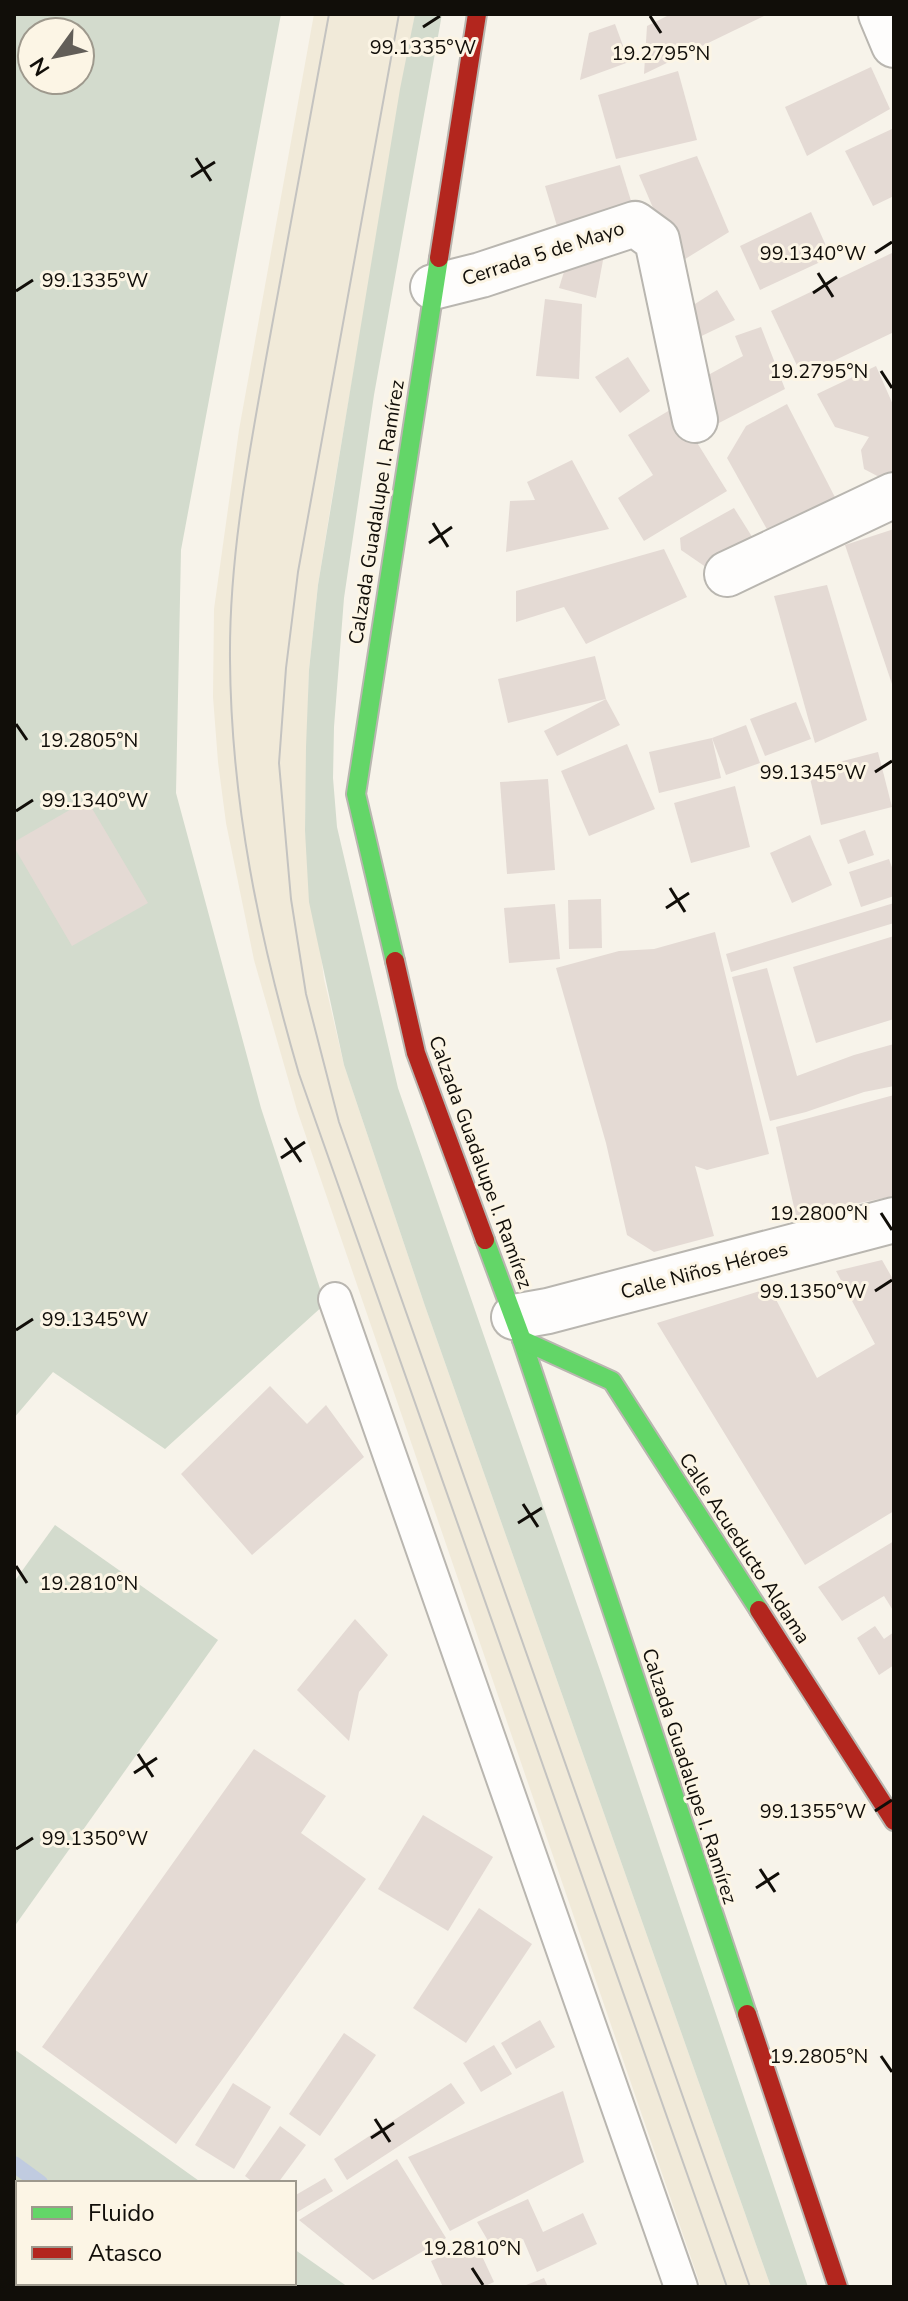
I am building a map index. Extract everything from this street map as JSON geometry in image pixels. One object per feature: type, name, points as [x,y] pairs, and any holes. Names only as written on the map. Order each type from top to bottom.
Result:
[{"type":"main road","name":"Calzada Guadalupe I. Ramírez","points":[[477,14],[356,794],[416,1053],[518,1328],[838,2287]]},
{"type":"main road","name":"Calle Acueducto Aldama","points":[[518,1328],[612,1381],[894,1821]]},
{"type":"street","points":[[881,14],[894,45]]},
{"type":"street","name":"Cerrada 5 de Mayo","points":[[433,287],[481,275],[635,224],[657,240],[695,420]]},
{"type":"street","points":[[727,574],[894,495]]},
{"type":"street","name":"Calle Niños Héroes","points":[[518,1328],[548,1311],[894,1220]]},
{"type":"lane","points":[[335,1299],[681,2287]]},
{"type":"shaded area","points":[[14,14],[281,14],[181,550],[176,793],[261,1108],[325,1304],[165,1449],[53,1372],[14,1418]]},
{"type":"shaded area","points":[[314,14],[415,14],[331,504],[309,670],[305,831],[324,979],[344,1065],[425,1306],[771,2287],[701,2287],[297,1110],[254,960],[226,823],[213,697],[214,609],[239,430]]},
{"type":"shaded area","points":[[415,14],[442,14],[374,395],[344,598],[334,727],[333,778],[337,827],[398,1088],[603,1679],[808,2287],[771,2287],[425,1306],[344,1065],[309,902],[305,831],[306,747],[309,670],[318,585]]},
{"type":"shaded area","points":[[55,1525],[218,1640],[14,1927],[14,1582]]},
{"type":"shaded area","points":[[14,2049],[199,2181],[16,2181],[16,2285],[296,2285],[296,2250],[348,2287],[14,2287]]},
{"type":"building","points":[[671,14],[768,14],[644,74],[647,26]]},
{"type":"building","points":[[615,24],[629,62],[580,80],[589,33]]},
{"type":"building","points":[[871,67],[890,109],[807,156],[785,107]]},
{"type":"building","points":[[678,71],[697,140],[616,159],[598,95]]},
{"type":"building","points":[[894,128],[894,196],[873,206],[845,151]]},
{"type":"building","points":[[697,156],[729,232],[677,264],[639,175]]},
{"type":"building","points":[[620,165],[632,204],[557,226],[545,186]]},
{"type":"building","points":[[811,212],[831,257],[760,290],[740,246]]},
{"type":"building","points":[[571,249],[604,255],[596,298],[559,288]]},
{"type":"building","points":[[894,252],[894,332],[802,376],[771,311]]},
{"type":"building","points":[[717,290],[735,320],[691,341],[676,316]]},
{"type":"building","points":[[545,299],[582,304],[579,379],[536,376]]},
{"type":"building","points":[[761,327],[785,389],[717,424],[699,380],[743,356],[735,336]]},
{"type":"building","points":[[628,357],[650,391],[620,413],[595,377]]},
{"type":"building","points":[[876,366],[894,407],[894,473],[883,479],[864,469],[861,450],[869,437],[835,427],[817,394]]},
{"type":"building","points":[[787,404],[839,505],[773,540],[727,458],[746,426]]},
{"type":"building","points":[[675,407],[727,491],[644,541],[618,498],[653,475],[628,435]]},
{"type":"building","points":[[572,460],[609,529],[506,552],[510,501],[535,500],[527,482]]},
{"type":"building","points":[[734,508],[761,551],[716,574],[681,550],[680,538]]},
{"type":"building","points":[[894,529],[894,686],[893,687],[845,545]]},
{"type":"building","points":[[664,549],[687,597],[586,644],[564,607],[516,622],[516,591]]},
{"type":"building","points":[[827,585],[867,720],[815,743],[774,596]]},
{"type":"building","points":[[595,656],[606,699],[508,723],[498,679]]},
{"type":"building","points":[[606,699],[620,725],[557,756],[544,731]]},
{"type":"building","points":[[796,702],[811,739],[765,756],[750,719]]},
{"type":"building","points":[[746,725],[760,763],[726,775],[712,738]]},
{"type":"building","points":[[712,738],[721,778],[659,793],[649,752]]},
{"type":"building","points":[[627,744],[655,809],[589,836],[561,771]]},
{"type":"building","points":[[878,752],[892,807],[821,825],[808,770]]},
{"type":"building","points":[[548,779],[555,870],[507,874],[500,782]]},
{"type":"building","points":[[735,786],[750,847],[691,863],[674,803]]},
{"type":"building","points":[[87,800],[148,903],[72,946],[14,847],[14,842]]},
{"type":"building","points":[[865,830],[874,855],[848,864],[839,840]]},
{"type":"building","points":[[810,835],[832,885],[792,903],[770,853]]},
{"type":"building","points":[[889,859],[894,873],[894,896],[861,907],[849,872]]},
{"type":"building","points":[[601,899],[602,948],[569,949],[568,900]]},
{"type":"building","points":[[894,903],[894,923],[731,972],[726,954]]},
{"type":"building","points":[[555,904],[560,959],[509,963],[504,908]]},
{"type":"building","points":[[715,932],[769,1154],[707,1170],[695,1166],[714,1236],[654,1252],[627,1235],[606,1143],[556,968],[619,951],[654,949]]},
{"type":"building","points":[[894,936],[894,1019],[816,1043],[793,967]]},
{"type":"building","points":[[767,968],[797,1076],[894,1044],[894,1086],[770,1121],[732,977]]},
{"type":"building","points":[[894,1095],[894,1196],[796,1216],[776,1127]]},
{"type":"building","points":[[882,1260],[894,1281],[894,1511],[805,1565],[657,1323],[770,1288],[817,1378],[875,1344],[836,1271]]},
{"type":"building","points":[[270,1386],[307,1424],[326,1405],[364,1457],[252,1555],[181,1474]]},
{"type":"building","points":[[894,1541],[894,1612],[884,1596],[842,1621],[818,1587]]},
{"type":"building","points":[[355,1619],[388,1655],[359,1692],[349,1741],[297,1690]]},
{"type":"building","points":[[875,1626],[884,1639],[894,1632],[894,1665],[879,1675],[857,1638]]},
{"type":"building","points":[[254,1749],[326,1796],[301,1833],[366,1879],[176,2144],[42,2047]]},
{"type":"building","points":[[423,1815],[493,1857],[448,1931],[378,1889]]},
{"type":"building","points":[[479,1908],[532,1944],[466,2043],[413,2008]]},
{"type":"building","points":[[540,2020],[555,2047],[516,2069],[501,2043]]},
{"type":"building","points":[[344,2033],[376,2055],[320,2136],[289,2114]]},
{"type":"building","points":[[494,2045],[512,2074],[481,2092],[463,2063]]},
{"type":"building","points":[[233,2083],[271,2107],[234,2169],[195,2145]]},
{"type":"building","points":[[451,2083],[465,2103],[347,2180],[334,2159]]},
{"type":"building","points":[[563,2091],[584,2162],[450,2231],[408,2157]]},
{"type":"building","points":[[280,2126],[306,2145],[279,2181],[251,2181],[245,2176]]},
{"type":"building","points":[[397,2159],[446,2238],[373,2280],[299,2220]]},
{"type":"building","points":[[325,2178],[333,2191],[296,2213],[296,2195]]},
{"type":"building","points":[[528,2199],[543,2232],[583,2213],[597,2244],[537,2272],[523,2239],[494,2251],[477,2222]]},
{"type":"building","points":[[475,2241],[494,2282],[483,2287],[443,2287],[431,2261]]},
{"type":"building","points":[[544,2278],[548,2287],[521,2287]]},
{"type":"waterway","points":[[14,2164],[37,2181]]},
{"type":"tram line","points":[[329,14],[253,429],[233,582],[230,659],[232,712],[250,869],[271,971],[299,1074],[727,2287]]},
{"type":"tram line","points":[[399,14],[298,572],[286,668],[279,763],[291,899],[306,994],[339,1122],[750,2287]]},
{"type":"traffic: fast","points":[[395,961],[356,794],[439,258]]},
{"type":"traffic: fast","points":[[485,1240],[522,1340],[747,2014]]},
{"type":"traffic: fast","points":[[522,1340],[612,1381],[759,1610]]},
{"type":"traffic: jam","points":[[439,258],[477,14]]},
{"type":"traffic: jam","points":[[395,961],[416,1053],[485,1240]]},
{"type":"traffic: jam","points":[[759,1610],[894,1821]]},
{"type":"traffic: jam","points":[[747,2014],[838,2287]]}]
